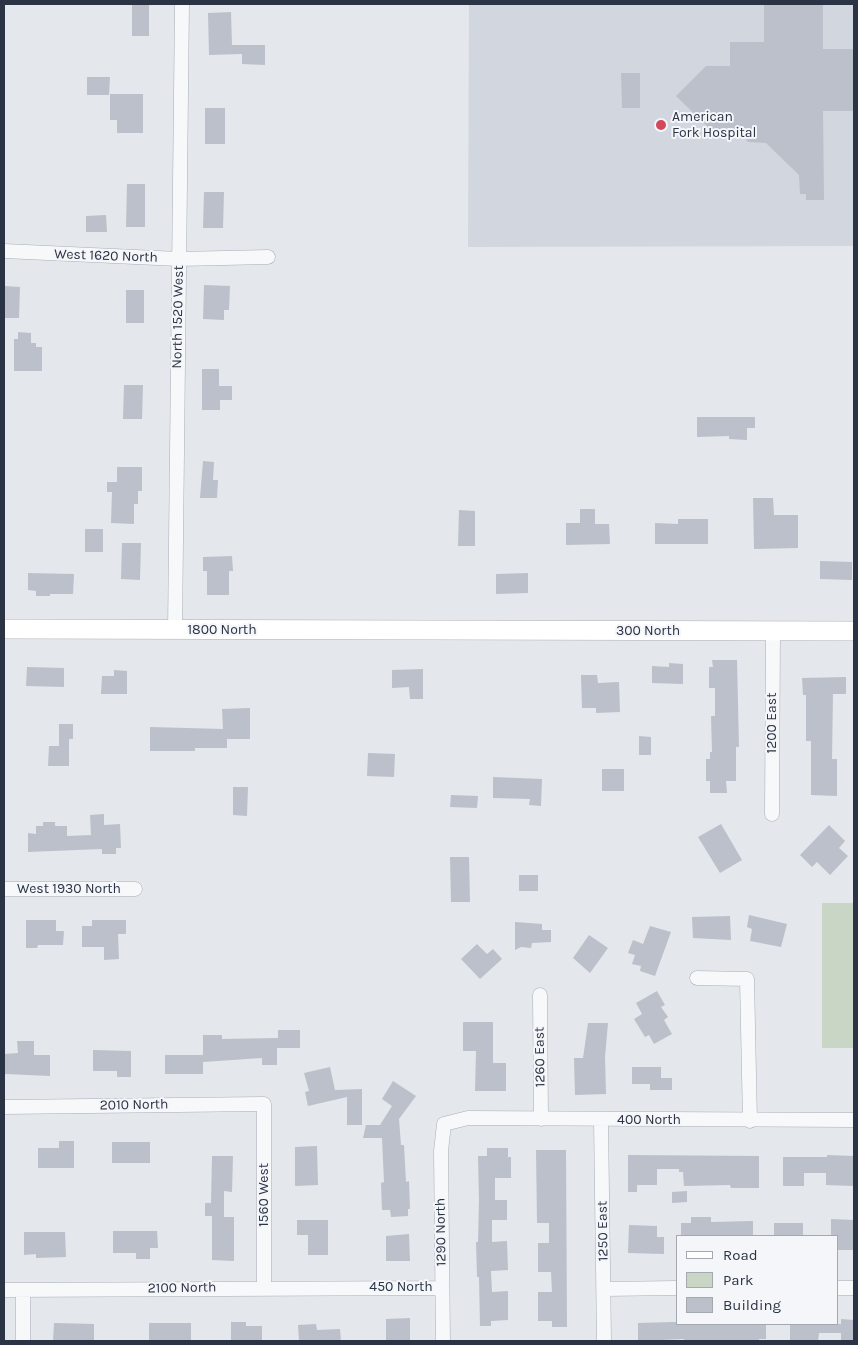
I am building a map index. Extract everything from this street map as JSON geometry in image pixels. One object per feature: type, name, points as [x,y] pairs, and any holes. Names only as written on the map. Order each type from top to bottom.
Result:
[{"type":"street","name":"North 1520 West","points":[[175,630],[182,4]]},
{"type":"street","name":"West 1620 North","points":[[4,251],[179,259],[268,257]]},
{"type":"street","name":"1800 North","points":[[4,629],[441,631]]},
{"type":"street","name":"300 North","points":[[441,631],[854,631]]},
{"type":"street","name":"1200 East","points":[[772,814],[773,631]]},
{"type":"street","name":"West 1930 North","points":[[4,889],[135,888]]},
{"type":"street","points":[[697,978],[748,979],[750,1121]]},
{"type":"street","name":"1260 East","points":[[540,995],[541,1119]]},
{"type":"street","name":"2010 North","points":[[4,1107],[264,1104]]},
{"type":"street","name":"1560 West","points":[[264,1104],[264,1287]]},
{"type":"street","name":"400 North","points":[[444,1124],[468,1118],[750,1121],[854,1120]]},
{"type":"street","name":"1250 East","points":[[600,1120],[604,1341]]},
{"type":"street","name":"1290 North","points":[[443,1341],[440,1151],[444,1124]]},
{"type":"street","name":"2100 North","points":[[4,1290],[359,1287]]},
{"type":"street","name":"450 North","points":[[359,1287],[442,1288]]},
{"type":"street","points":[[604,1289],[676,1288]]},
{"type":"street","points":[[838,1288],[854,1288]]},
{"type":"street","points":[[23,1290],[23,1341]]},
{"type":"shaded area","name":"American Fork Hospital","points":[[469,4],[854,4],[854,246],[468,247]]},
{"type":"green space","points":[[822,903],[854,903],[854,1048],[822,1048]]},
{"type":"building","points":[[132,4],[149,4],[149,36],[132,36]]},
{"type":"building","points":[[764,4],[823,4],[823,49],[854,49],[854,111],[823,111],[824,200],[806,200],[806,194],[800,194],[799,175],[766,143],[748,142],[740,131],[711,130],[676,96],[706,66],[730,66],[730,42],[764,42]]},
{"type":"building","points":[[231,12],[232,45],[265,45],[265,65],[242,64],[242,54],[209,55],[208,13]]},
{"type":"building","points":[[621,73],[640,73],[640,108],[622,108]]},
{"type":"building","points":[[87,77],[110,77],[109,95],[87,95]]},
{"type":"building","points":[[110,94],[143,94],[143,133],[117,133],[117,120],[110,120]]},
{"type":"building","points":[[205,108],[225,108],[225,144],[205,144]]},
{"type":"building","points":[[127,184],[145,184],[145,227],[126,227]]},
{"type":"building","points":[[204,192],[224,192],[223,228],[203,228]]},
{"type":"building","points":[[106,215],[107,232],[86,232],[86,216]]},
{"type":"building","points":[[204,285],[230,286],[229,310],[224,310],[224,320],[203,319]]},
{"type":"building","points":[[4,286],[20,287],[19,318],[4,318]]},
{"type":"building","points":[[126,290],[144,290],[144,323],[126,323]]},
{"type":"building","points":[[18,332],[31,333],[31,343],[36,343],[36,347],[42,347],[42,371],[14,371],[14,339],[18,339]]},
{"type":"building","points":[[202,369],[219,369],[219,386],[232,386],[232,400],[220,400],[220,410],[202,410]]},
{"type":"building","points":[[124,385],[143,385],[142,419],[123,419]]},
{"type":"building","points":[[697,417],[755,417],[755,428],[747,428],[747,440],[729,439],[729,436],[697,437]]},
{"type":"building","points":[[203,461],[214,462],[213,480],[218,480],[217,498],[200,498]]},
{"type":"building","points":[[117,467],[142,467],[142,491],[138,491],[138,504],[134,504],[134,524],[111,523],[112,492],[107,492],[107,482],[117,482]]},
{"type":"building","points":[[753,498],[773,498],[774,515],[798,515],[798,548],[754,549]]},
{"type":"building","points":[[580,509],[595,509],[595,524],[609,524],[610,544],[566,545],[566,523],[580,523]]},
{"type":"building","points":[[459,510],[475,511],[475,546],[458,546]]},
{"type":"building","points":[[678,519],[708,519],[708,544],[655,544],[655,523],[678,524]]},
{"type":"building","points":[[85,529],[103,529],[103,552],[85,552]]},
{"type":"building","points":[[122,543],[141,543],[140,580],[121,579]]},
{"type":"building","points":[[232,556],[233,571],[229,571],[229,595],[207,595],[207,571],[203,571],[203,557]]},
{"type":"building","points":[[820,561],[852,562],[852,580],[820,579]]},
{"type":"building","points":[[28,573],[74,574],[73,594],[36,596],[36,591],[28,590]]},
{"type":"building","points":[[528,573],[528,593],[496,594],[496,574]]},
{"type":"building","points":[[712,660],[737,660],[739,747],[736,747],[736,781],[726,781],[727,793],[710,793],[710,781],[706,781],[706,759],[710,759],[710,752],[712,752],[711,716],[715,716],[715,688],[709,688],[709,667],[713,667]]},
{"type":"building","points":[[669,663],[683,664],[683,684],[652,683],[652,666],[669,667]]},
{"type":"building","points":[[27,667],[64,668],[64,687],[26,686]]},
{"type":"building","points":[[423,669],[423,699],[410,699],[409,687],[392,688],[392,670]]},
{"type":"building","points":[[114,670],[127,671],[127,694],[101,694],[102,676],[114,676]]},
{"type":"building","points":[[581,675],[597,675],[598,683],[619,682],[620,712],[596,713],[596,708],[582,708]]},
{"type":"building","points":[[846,677],[846,694],[833,694],[832,759],[837,759],[837,796],[811,795],[811,741],[806,741],[806,695],[803,695],[802,678]]},
{"type":"building","points":[[250,708],[250,739],[227,739],[227,748],[195,748],[195,751],[150,751],[150,727],[223,729],[222,709]]},
{"type":"building","points":[[59,724],[73,724],[73,739],[69,739],[69,766],[48,766],[49,746],[59,746]]},
{"type":"building","points":[[639,736],[651,737],[651,755],[639,755]]},
{"type":"building","points":[[368,753],[395,754],[394,777],[367,776]]},
{"type":"building","points":[[602,769],[624,769],[624,791],[602,791]]},
{"type":"building","points":[[493,777],[542,779],[541,806],[529,805],[530,799],[493,798]]},
{"type":"building","points":[[233,787],[248,787],[247,816],[233,815]]},
{"type":"building","points":[[451,795],[478,796],[477,808],[450,807]]},
{"type":"building","points":[[104,814],[104,825],[120,824],[121,848],[116,848],[116,854],[102,854],[102,849],[28,852],[28,833],[36,834],[36,826],[43,826],[43,822],[55,822],[55,826],[67,826],[67,836],[91,835],[90,815]]},
{"type":"building","points":[[721,824],[742,860],[720,873],[698,837]]},
{"type":"building","points":[[829,825],[845,841],[839,848],[848,856],[830,875],[817,862],[812,867],[800,855]]},
{"type":"building","points":[[450,857],[469,857],[470,902],[451,902]]},
{"type":"building","points":[[519,875],[538,875],[538,891],[519,891]]},
{"type":"building","points":[[749,915],[787,924],[781,947],[750,941],[752,929],[747,927]]},
{"type":"building","points":[[730,916],[731,940],[693,938],[692,917]]},
{"type":"building","points":[[26,920],[56,920],[56,931],[64,931],[63,945],[38,945],[37,948],[26,948]]},
{"type":"building","points":[[92,920],[126,920],[126,934],[118,934],[119,959],[104,960],[104,947],[82,947],[82,926],[92,926]]},
{"type":"building","points":[[515,922],[542,924],[542,930],[551,930],[551,942],[532,943],[531,948],[521,947],[515,950]]},
{"type":"building","points":[[650,926],[671,932],[655,976],[640,971],[641,966],[632,964],[635,955],[628,953],[633,940],[643,944]]},
{"type":"building","points":[[589,935],[608,948],[590,973],[573,958]]},
{"type":"building","points":[[477,944],[487,954],[493,949],[502,959],[480,979],[461,959]]},
{"type":"building","points":[[657,991],[665,1005],[661,1007],[668,1017],[664,1020],[672,1034],[654,1044],[649,1035],[645,1037],[634,1019],[642,1014],[636,1003]]},
{"type":"building","points":[[463,1022],[493,1022],[493,1063],[506,1063],[506,1091],[475,1091],[476,1051],[463,1051]]},
{"type":"building","points":[[588,1023],[608,1023],[605,1057],[606,1094],[575,1095],[574,1058],[583,1058]]},
{"type":"building","points":[[278,1030],[300,1030],[300,1048],[277,1048],[277,1065],[262,1065],[262,1058],[203,1062],[203,1035],[222,1035],[222,1039],[278,1038]]},
{"type":"building","points":[[17,1041],[34,1041],[34,1055],[50,1055],[50,1076],[5,1074],[4,1054],[18,1053]]},
{"type":"building","points":[[93,1050],[131,1051],[131,1077],[117,1077],[117,1071],[93,1071]]},
{"type":"building","points":[[165,1055],[203,1055],[203,1074],[165,1074]]},
{"type":"building","points":[[330,1067],[335,1090],[362,1089],[362,1125],[347,1125],[347,1097],[308,1106],[305,1092],[309,1091],[304,1073]]},
{"type":"building","points":[[632,1067],[661,1067],[661,1078],[672,1078],[672,1090],[650,1090],[650,1084],[632,1084]]},
{"type":"building","points":[[393,1081],[416,1096],[399,1119],[401,1145],[404,1145],[406,1182],[409,1181],[410,1209],[408,1209],[408,1216],[391,1217],[390,1210],[382,1210],[381,1183],[384,1182],[382,1138],[363,1138],[366,1125],[380,1125],[392,1106],[382,1099]]},
{"type":"building","points":[[59,1141],[74,1141],[74,1168],[38,1168],[38,1148],[59,1148]]},
{"type":"building","points":[[112,1142],[150,1142],[150,1163],[112,1163]]},
{"type":"building","points":[[317,1146],[318,1185],[295,1186],[295,1147]]},
{"type":"building","points":[[487,1148],[508,1148],[508,1157],[511,1157],[511,1178],[495,1178],[495,1200],[507,1200],[507,1220],[492,1220],[492,1242],[507,1241],[508,1270],[491,1271],[492,1292],[508,1291],[508,1320],[491,1321],[491,1326],[480,1326],[476,1242],[478,1242],[479,1200],[478,1156],[487,1156]]},
{"type":"building","points":[[536,1150],[566,1150],[567,1327],[552,1327],[552,1321],[538,1321],[538,1292],[552,1292],[551,1272],[538,1272],[538,1243],[549,1243],[549,1223],[537,1223]]},
{"type":"building","points":[[628,1155],[759,1156],[759,1188],[731,1188],[730,1185],[684,1186],[683,1172],[679,1172],[679,1169],[657,1169],[657,1185],[637,1185],[637,1192],[628,1192]]},
{"type":"building","points":[[827,1155],[854,1156],[854,1186],[826,1185],[826,1173],[804,1173],[804,1186],[783,1186],[783,1157],[827,1157]]},
{"type":"building","points":[[212,1156],[233,1156],[232,1192],[224,1191],[224,1217],[234,1217],[234,1261],[212,1260],[212,1216],[205,1216],[205,1203],[211,1203]]},
{"type":"building","points":[[687,1191],[687,1202],[672,1203],[672,1192]]},
{"type":"building","points":[[691,1217],[711,1217],[711,1222],[753,1221],[753,1235],[681,1235],[681,1223],[691,1223]]},
{"type":"building","points":[[831,1219],[854,1220],[854,1250],[838,1250],[838,1235],[831,1235]]},
{"type":"building","points":[[297,1220],[328,1220],[328,1255],[308,1255],[308,1235],[297,1235]]},
{"type":"building","points":[[774,1223],[803,1223],[803,1235],[774,1235]]},
{"type":"building","points":[[629,1225],[657,1226],[657,1237],[664,1237],[664,1254],[628,1253]]},
{"type":"building","points":[[113,1231],[157,1231],[158,1248],[150,1248],[150,1259],[136,1259],[136,1253],[113,1253]]},
{"type":"building","points":[[24,1232],[65,1232],[66,1257],[36,1258],[36,1254],[24,1255]]},
{"type":"building","points":[[409,1234],[410,1261],[386,1261],[386,1236]]},
{"type":"building","points":[[410,1318],[410,1341],[386,1341],[386,1319]]},
{"type":"building","points":[[841,1319],[854,1320],[854,1341],[841,1341],[841,1333],[819,1333],[818,1341],[790,1341],[790,1325],[841,1324]]},
{"type":"building","points":[[231,1322],[246,1322],[246,1326],[262,1326],[262,1341],[231,1341]]},
{"type":"building","points":[[672,1322],[676,1322],[676,1325],[766,1325],[766,1339],[759,1339],[759,1341],[684,1341],[684,1339],[638,1341],[638,1323]]},
{"type":"building","points":[[54,1323],[94,1324],[94,1341],[53,1341]]},
{"type":"building","points":[[149,1323],[191,1323],[191,1341],[149,1341]]},
{"type":"building","points":[[316,1324],[317,1330],[340,1329],[341,1341],[299,1341],[298,1325]]},
{"type":"place","name":"American Fork Hospital","points":[[661,125]]}]
